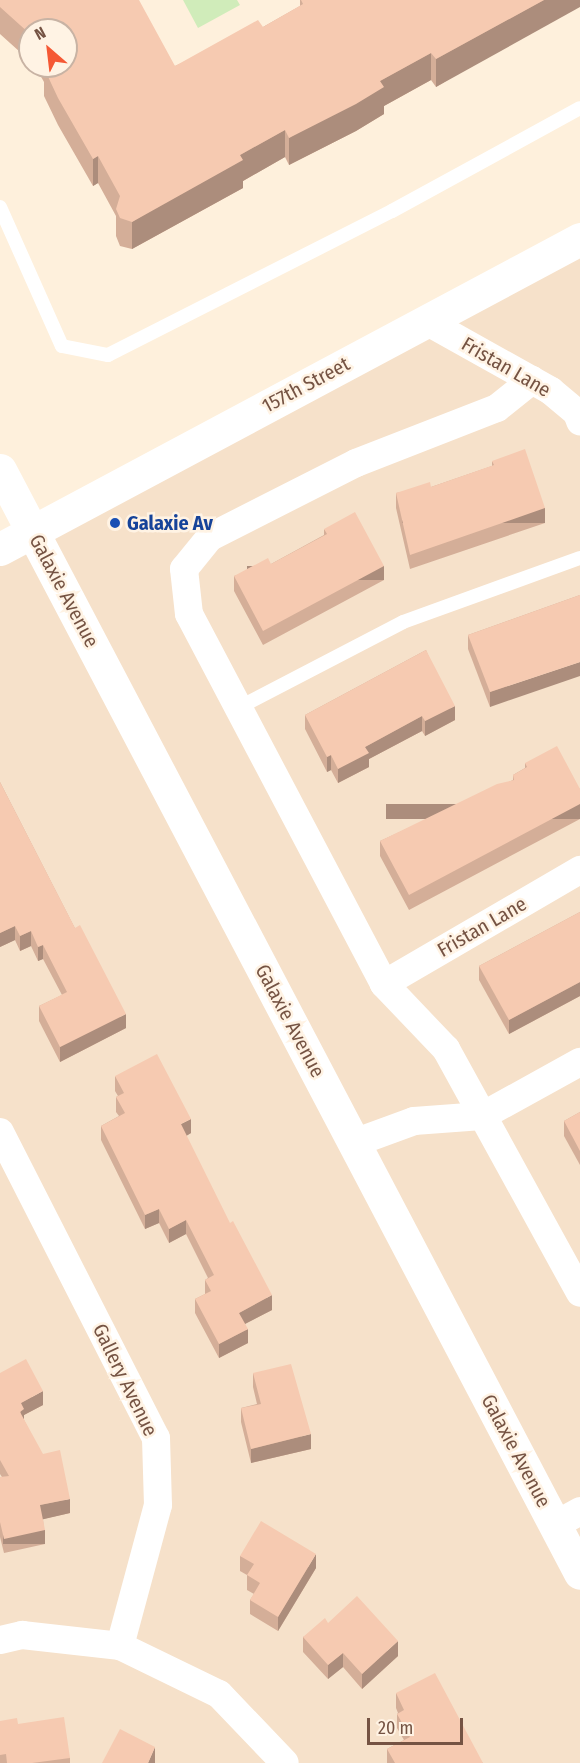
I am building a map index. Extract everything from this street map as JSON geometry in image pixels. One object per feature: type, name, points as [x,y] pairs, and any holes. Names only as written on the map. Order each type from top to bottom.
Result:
[{"type":"street","name":"157th Street","points":[[0,549],[580,238]]},
{"type":"street","name":"Fristan Lane","points":[[426,321],[532,380],[577,413],[580,421]]},
{"type":"street","points":[[532,380],[497,408],[356,463],[210,537],[184,569],[189,614],[236,709],[384,984],[446,1048],[580,1293]]},
{"type":"street","name":"Galaxie Avenue","points":[[0,470],[354,1143],[568,1518],[580,1573]]},
{"type":"street","name":"Fristan Lane","points":[[384,984],[580,870]]},
{"type":"street","points":[[354,1143],[414,1121],[482,1116],[580,1062]]},
{"type":"street","name":"Gallery Avenue","points":[[0,1132],[156,1438],[158,1505],[120,1646]]},
{"type":"street","points":[[0,1640],[22,1635],[120,1646],[219,1694],[285,1763]]},
{"type":"lane","points":[[0,207],[62,346],[108,355],[381,217],[580,108]]},
{"type":"lane","points":[[236,709],[403,622],[580,558]]},
{"type":"shaded area","points":[[580,239],[580,1763],[0,1763],[0,549]]},
{"type":"green space","points":[[183,0],[237,0],[240,5],[198,28]]},
{"type":"building","points":[[0,0],[139,0],[175,66],[258,20],[263,27],[303,4],[301,0],[544,0],[436,59],[431,53],[380,81],[384,87],[356,104],[289,138],[285,130],[240,155],[243,160],[132,222],[120,218],[116,209],[120,196],[98,156],[93,159],[49,78],[78,78],[78,18],[18,18],[18,23],[0,7]]},
{"type":"building","points":[[525,449],[545,508],[410,555],[396,493],[430,482],[431,487],[494,465],[492,461]]},
{"type":"building","points":[[355,512],[384,566],[263,631],[234,576],[268,558],[271,564],[327,534],[324,529]]},
{"type":"building","points":[[580,595],[580,662],[490,692],[468,635]]},
{"type":"building","points":[[426,650],[455,706],[425,721],[422,716],[365,747],[369,753],[338,769],[331,755],[327,757],[305,715]]},
{"type":"building","points":[[557,746],[580,789],[580,804],[409,895],[380,841],[497,784],[514,780],[513,775],[527,767],[525,763]]},
{"type":"building","points":[[0,782],[75,928],[80,925],[126,1014],[60,1047],[39,1006],[67,992],[43,945],[38,947],[31,931],[20,936],[15,926],[0,933]]},
{"type":"building","points":[[580,912],[580,982],[509,1020],[479,966]]},
{"type":"building","points":[[157,1054],[191,1119],[181,1124],[230,1223],[233,1221],[272,1295],[239,1313],[248,1329],[219,1344],[195,1299],[211,1291],[205,1280],[214,1275],[186,1220],[169,1229],[159,1209],[145,1215],[101,1126],[125,1113],[116,1097],[124,1093],[115,1076]]},
{"type":"building","points":[[580,1112],[580,1151],[564,1121]]},
{"type":"building","points":[[26,1359],[43,1391],[21,1403],[24,1409],[20,1412],[43,1454],[60,1450],[70,1499],[40,1505],[45,1530],[4,1539],[0,1522],[0,1477],[9,1476],[0,1460],[0,1373]]},
{"type":"building","points":[[291,1364],[311,1434],[251,1449],[241,1408],[261,1404],[253,1373]]},
{"type":"building","points":[[261,1521],[316,1554],[278,1617],[250,1600],[260,1583],[247,1575],[254,1564],[240,1556]]},
{"type":"building","points":[[357,1596],[398,1641],[362,1674],[343,1653],[328,1665],[303,1637],[325,1618],[328,1623]]},
{"type":"building","points":[[435,1673],[483,1763],[395,1763],[387,1749],[410,1737],[397,1714],[404,1710],[396,1693]]},
{"type":"building","points":[[64,1717],[70,1758],[32,1763],[7,1763],[6,1754],[0,1755],[0,1721],[17,1718],[18,1724]]},
{"type":"building","points":[[120,1729],[155,1747],[148,1763],[102,1763]]},
{"type":"place","name":"Galaxie Av","points":[[115,523]]}]
